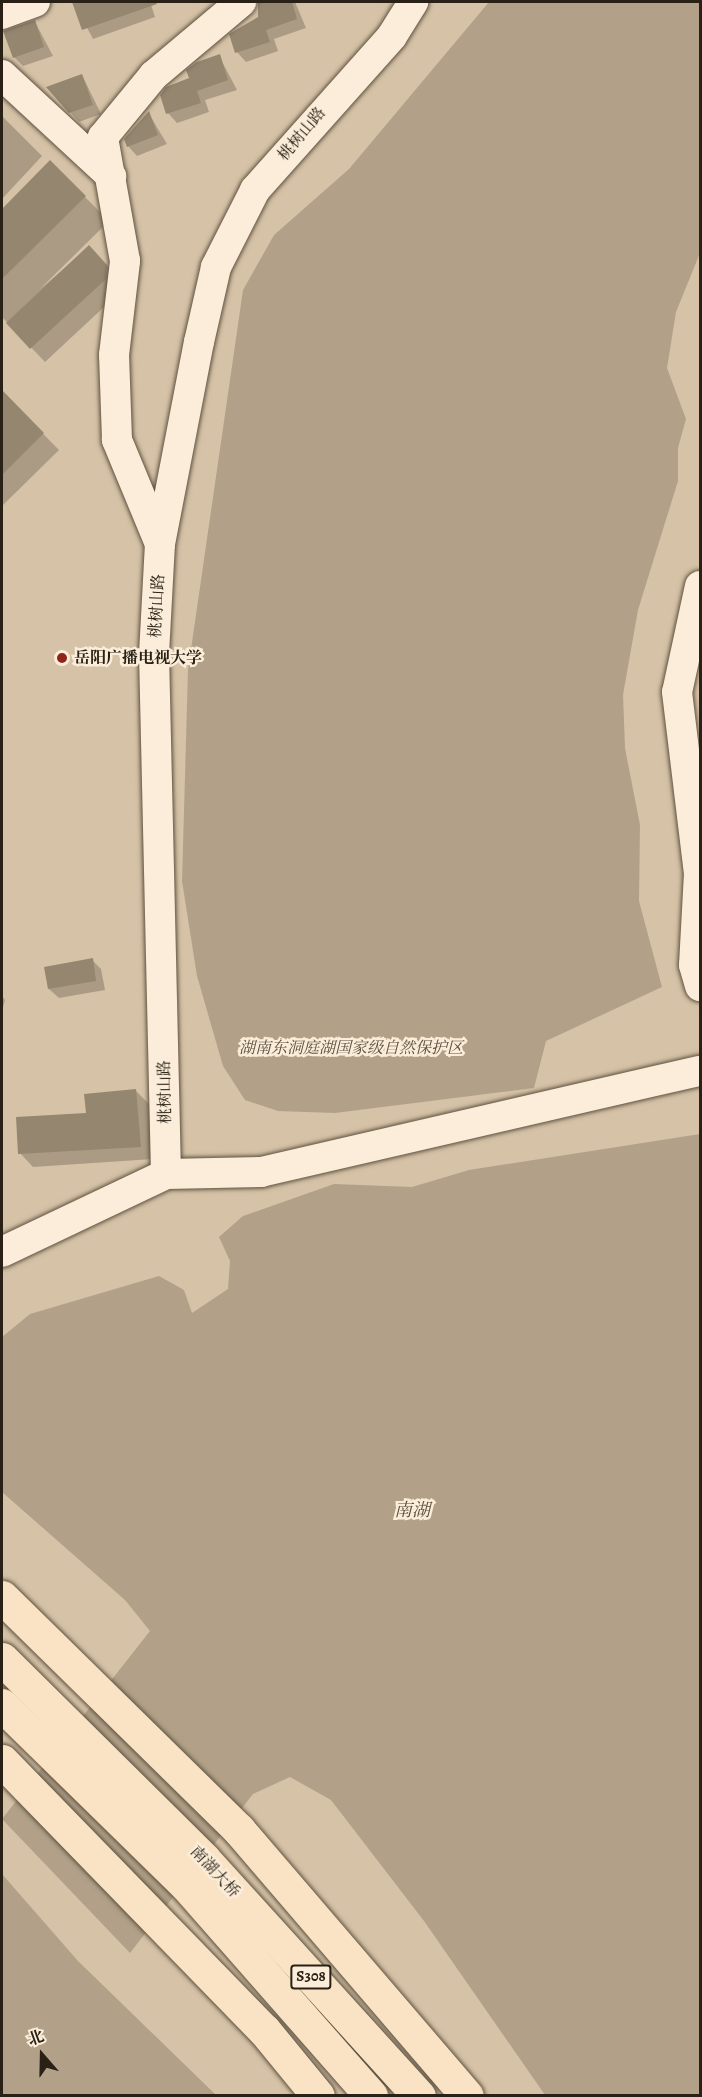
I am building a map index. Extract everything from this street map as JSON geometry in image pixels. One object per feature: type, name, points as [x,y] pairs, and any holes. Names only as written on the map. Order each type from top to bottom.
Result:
[{"type":"main road","points":[[2,1596],[239,1830],[467,2096]]},
{"type":"main road","name":"南湖大桥","points":[[2,1659],[204,1859],[419,2096]]},
{"type":"main road","name":"南湖大桥","points":[[2,1706],[185,1884],[371,2096]]},
{"type":"main road","points":[[2,1761],[264,2030],[318,2096]]},
{"type":"street","points":[[2,14],[35,2]]},
{"type":"street","points":[[160,544],[117,440],[114,355],[125,261],[103,137],[154,75],[241,2]]},
{"type":"street","name":"桃树山路","points":[[166,1174],[154,654],[160,544],[216,267],[255,190],[392,36],[413,2]]},
{"type":"street","points":[[2,75],[111,176]]},
{"type":"street","points":[[700,586],[677,692],[699,873],[694,966],[700,986]]},
{"type":"street","points":[[2,1252],[166,1174],[261,1172],[695,1073]]},
{"type":"green space","name":"湖南东洞庭湖国家级自然保护区","points":[[2,2],[700,2],[700,2095],[2,2096]]},
{"type":"water","points":[[489,2],[700,2],[700,253],[676,312],[667,368],[686,419],[678,448],[678,481],[638,610],[623,695],[625,748],[640,825],[639,901],[662,987],[546,1041],[534,1088],[335,1113],[278,1111],[245,1100],[223,1066],[197,976],[182,881],[188,670],[243,290],[274,235],[349,169]]},
{"type":"water","name":"南湖","points":[[700,1134],[700,2095],[545,2095],[424,1921],[331,1800],[290,1777],[253,1794],[130,1953],[2,1819],[150,1631],[125,1600],[2,1492],[2,1337],[30,1314],[159,1276],[184,1290],[192,1313],[228,1289],[230,1261],[219,1237],[243,1216],[334,1184],[412,1187],[469,1170]]},
{"type":"water","points":[[2,1874],[78,1961],[216,2095],[2,2095]]},
{"type":"building","points":[[72,2],[156,2],[157,4],[82,30]]},
{"type":"building","points":[[292,2],[297,19],[266,30],[270,42],[235,53],[229,34],[258,17],[258,3]]},
{"type":"building","points":[[35,20],[44,47],[13,58],[3,31]]},
{"type":"building","points":[[220,54],[228,80],[197,91],[201,103],[166,114],[160,95],[166,87],[189,78],[186,70],[197,62]]},
{"type":"building","points":[[82,74],[93,105],[69,113],[46,87]]},
{"type":"building","points":[[149,111],[158,135],[127,147],[124,139]]},
{"type":"building","points":[[50,160],[86,196],[2,279],[2,209]]},
{"type":"building","points":[[89,245],[107,265],[106,279],[30,349],[6,323]]},
{"type":"building","points":[[2,390],[44,433],[2,475]]},
{"type":"building","points":[[93,958],[96,981],[48,989],[44,967]]},
{"type":"building","points":[[136,1089],[141,1147],[18,1154],[16,1117],[86,1113],[84,1094]]},
{"type":"place","name":"岳阳广播电视大学","points":[[62,658]]}]
